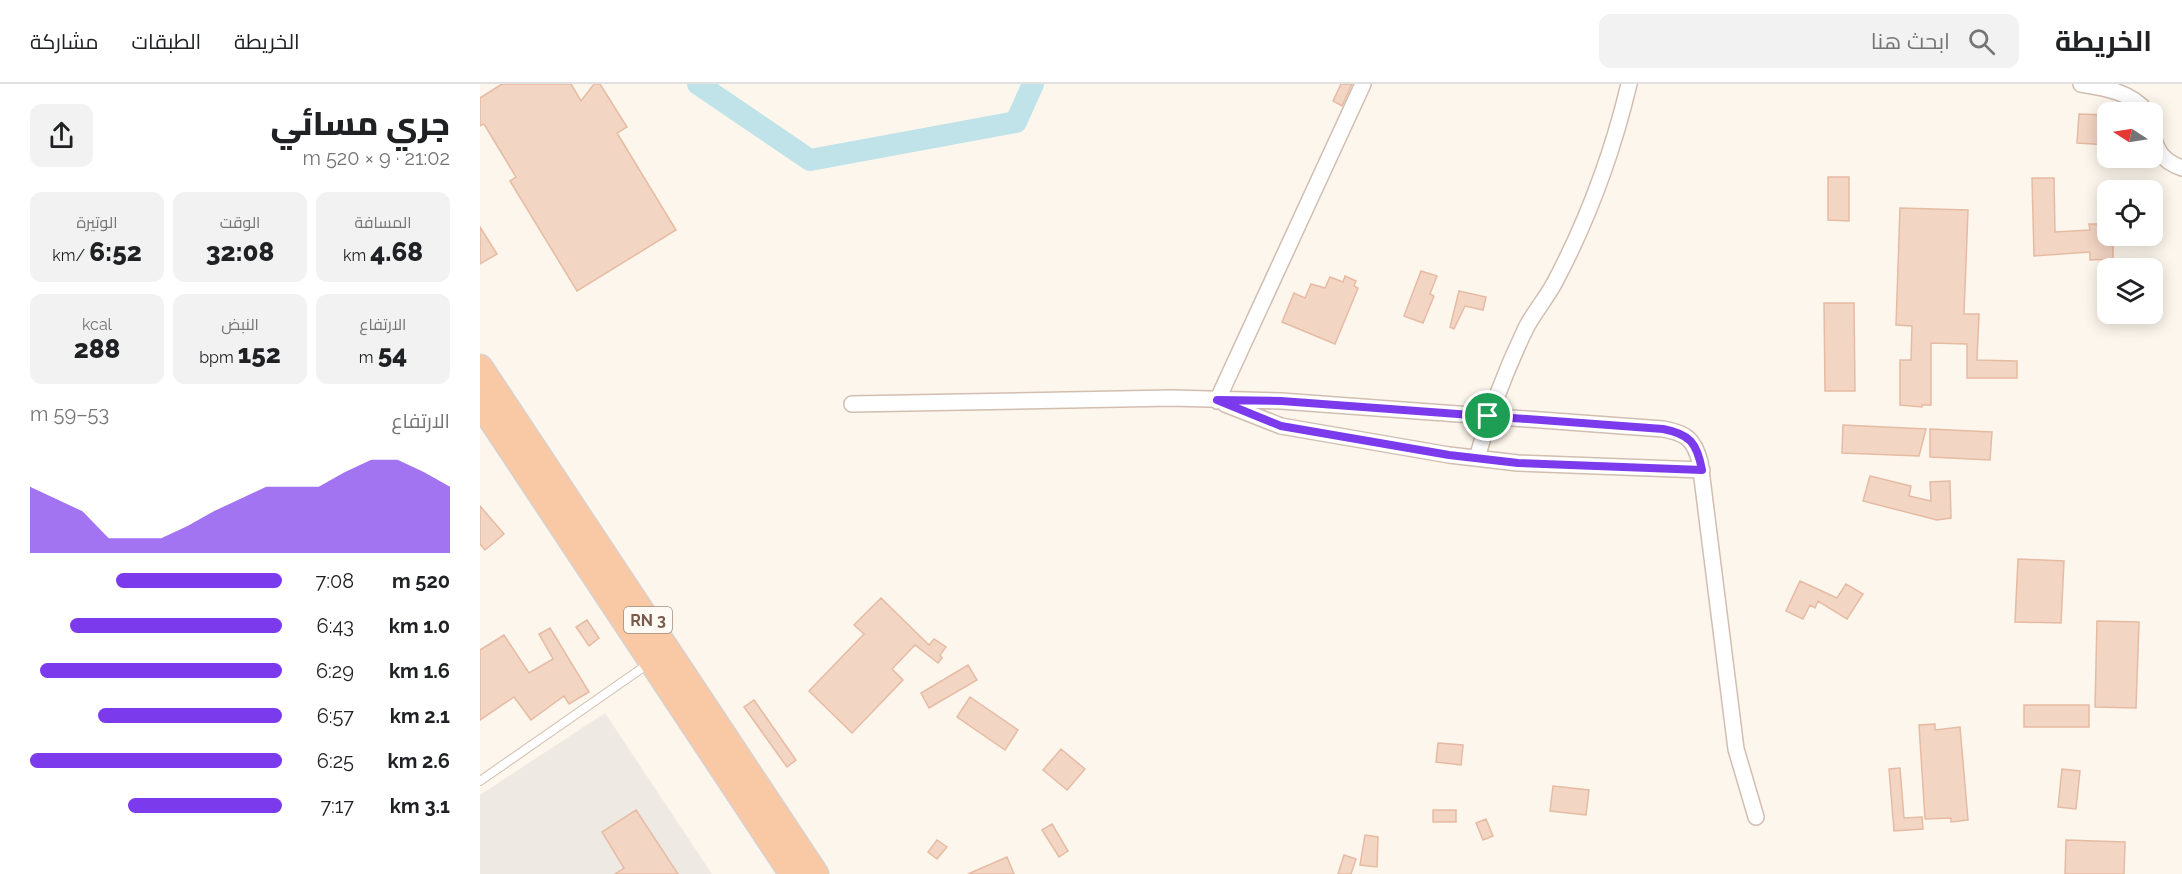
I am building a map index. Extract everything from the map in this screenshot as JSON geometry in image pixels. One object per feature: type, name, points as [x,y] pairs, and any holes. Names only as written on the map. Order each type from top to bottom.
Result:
[{"type":"highway","name":"RN 3","points":[[480,367],[816,874]]},
{"type":"highway","name":"RN 3","points":[[480,403],[792,874]]},
{"type":"street","points":[[1217,400],[1363,84]]},
{"type":"street","points":[[1477,458],[1488,416],[1526,328],[1556,282],[1580,227],[1622,116],[1629,84]]},
{"type":"street","points":[[2081,84],[2124,94],[2137,102]]},
{"type":"street","points":[[2163,157],[2182,168]]},
{"type":"street","points":[[852,404],[1172,398],[1281,401],[1680,432],[1696,447],[1702,470],[1736,749],[1756,817]]},
{"type":"street","points":[[1217,400],[1281,426],[1449,455],[1518,463],[1702,470]]},
{"type":"lane","points":[[480,781],[652,662]]},
{"type":"shaded area","points":[[605,713],[712,874],[480,874],[480,795]]},
{"type":"building","points":[[502,84],[571,84],[581,101],[594,84],[600,84],[627,127],[617,133],[676,230],[577,291],[510,181],[516,177],[484,124],[480,126],[480,98]]},
{"type":"building","points":[[1341,84],[1352,84],[1342,106],[1333,101]]},
{"type":"building","points":[[2079,114],[2097,115],[2097,144],[2077,143]]},
{"type":"building","points":[[1828,177],[1849,177],[1849,221],[1828,220]]},
{"type":"building","points":[[2032,178],[2054,178],[2055,232],[2090,230],[2089,224],[2097,224],[2097,246],[2113,246],[2113,258],[2090,260],[2090,252],[2034,256]]},
{"type":"building","points":[[1900,208],[1968,210],[1964,314],[1979,314],[1977,360],[2017,361],[2017,378],[1967,378],[1967,344],[1931,343],[1931,405],[1922,405],[1922,407],[1900,405],[1900,360],[1911,360],[1912,326],[1896,325]]},
{"type":"building","points":[[480,227],[497,254],[480,264]]},
{"type":"building","points":[[1421,271],[1437,276],[1430,294],[1434,296],[1423,323],[1404,316]]},
{"type":"building","points":[[1345,276],[1356,281],[1354,286],[1358,288],[1335,344],[1282,322],[1294,293],[1305,298],[1311,284],[1325,288],[1330,277],[1343,282]]},
{"type":"building","points":[[1459,291],[1486,297],[1483,310],[1465,306],[1454,329],[1450,327]]},
{"type":"building","points":[[1824,303],[1854,303],[1855,391],[1825,391]]},
{"type":"building","points":[[1843,425],[1926,429],[1919,456],[1842,453]]},
{"type":"building","points":[[1930,429],[1992,432],[1990,460],[1930,457]]},
{"type":"building","points":[[1870,476],[1911,486],[1909,496],[1931,501],[1930,482],[1950,481],[1951,518],[1937,520],[1863,501]]},
{"type":"building","points":[[480,506],[504,534],[485,550],[480,544]]},
{"type":"building","points":[[2018,559],[2064,561],[2061,623],[2015,622]]},
{"type":"building","points":[[1800,581],[1837,598],[1846,584],[1863,594],[1847,619],[1818,601],[1815,608],[1810,605],[1803,619],[1786,611]]},
{"type":"building","points":[[881,598],[929,645],[934,639],[946,647],[938,663],[915,645],[892,669],[903,680],[852,733],[809,691],[864,634],[854,625]]},
{"type":"building","points":[[587,620],[599,638],[589,646],[576,627]]},
{"type":"building","points":[[2097,621],[2139,622],[2136,708],[2095,707]]},
{"type":"building","points":[[550,628],[589,692],[569,704],[564,696],[531,720],[514,697],[480,720],[480,650],[504,635],[529,673],[553,659],[539,634]]},
{"type":"building","points":[[968,665],[977,680],[929,708],[921,693]]},
{"type":"building","points":[[970,697],[1018,730],[1005,750],[957,717]]},
{"type":"building","points":[[754,700],[796,760],[787,767],[744,707]]},
{"type":"building","points":[[2024,705],[2089,705],[2089,727],[2024,727]]},
{"type":"building","points":[[1935,724],[1935,730],[1960,727],[1968,820],[1951,822],[1951,818],[1925,819],[1919,725]]},
{"type":"building","points":[[1438,743],[1463,745],[1461,765],[1436,762]]},
{"type":"building","points":[[1061,749],[1085,769],[1067,790],[1043,770]]},
{"type":"building","points":[[1900,768],[1904,818],[1922,817],[1923,829],[1894,831],[1889,769]]},
{"type":"building","points":[[2062,769],[2080,771],[2076,809],[2058,807]]},
{"type":"building","points":[[1553,786],[1589,790],[1586,815],[1550,811]]},
{"type":"building","points":[[636,810],[678,874],[615,874],[624,868],[602,832]]},
{"type":"building","points":[[1433,810],[1456,810],[1456,822],[1433,822]]},
{"type":"building","points":[[1486,819],[1493,836],[1483,840],[1476,823]]},
{"type":"building","points":[[1052,824],[1068,851],[1059,857],[1042,830]]},
{"type":"building","points":[[1365,835],[1378,837],[1377,867],[1360,865]]},
{"type":"building","points":[[937,840],[947,847],[937,859],[928,852]]},
{"type":"building","points":[[2066,840],[2125,842],[2124,874],[2065,874]]},
{"type":"building","points":[[1344,855],[1356,859],[1351,874],[1338,874]]},
{"type":"building","points":[[1007,857],[1014,874],[968,874]]},
{"type":"waterway","points":[[698,84],[810,160],[1016,122],[1033,84]]},
{"type":"route","points":[[1217,400],[1281,401],[1488,416],[1680,432],[1696,447],[1702,470],[1518,463],[1449,455],[1281,426],[1217,400]]}]
